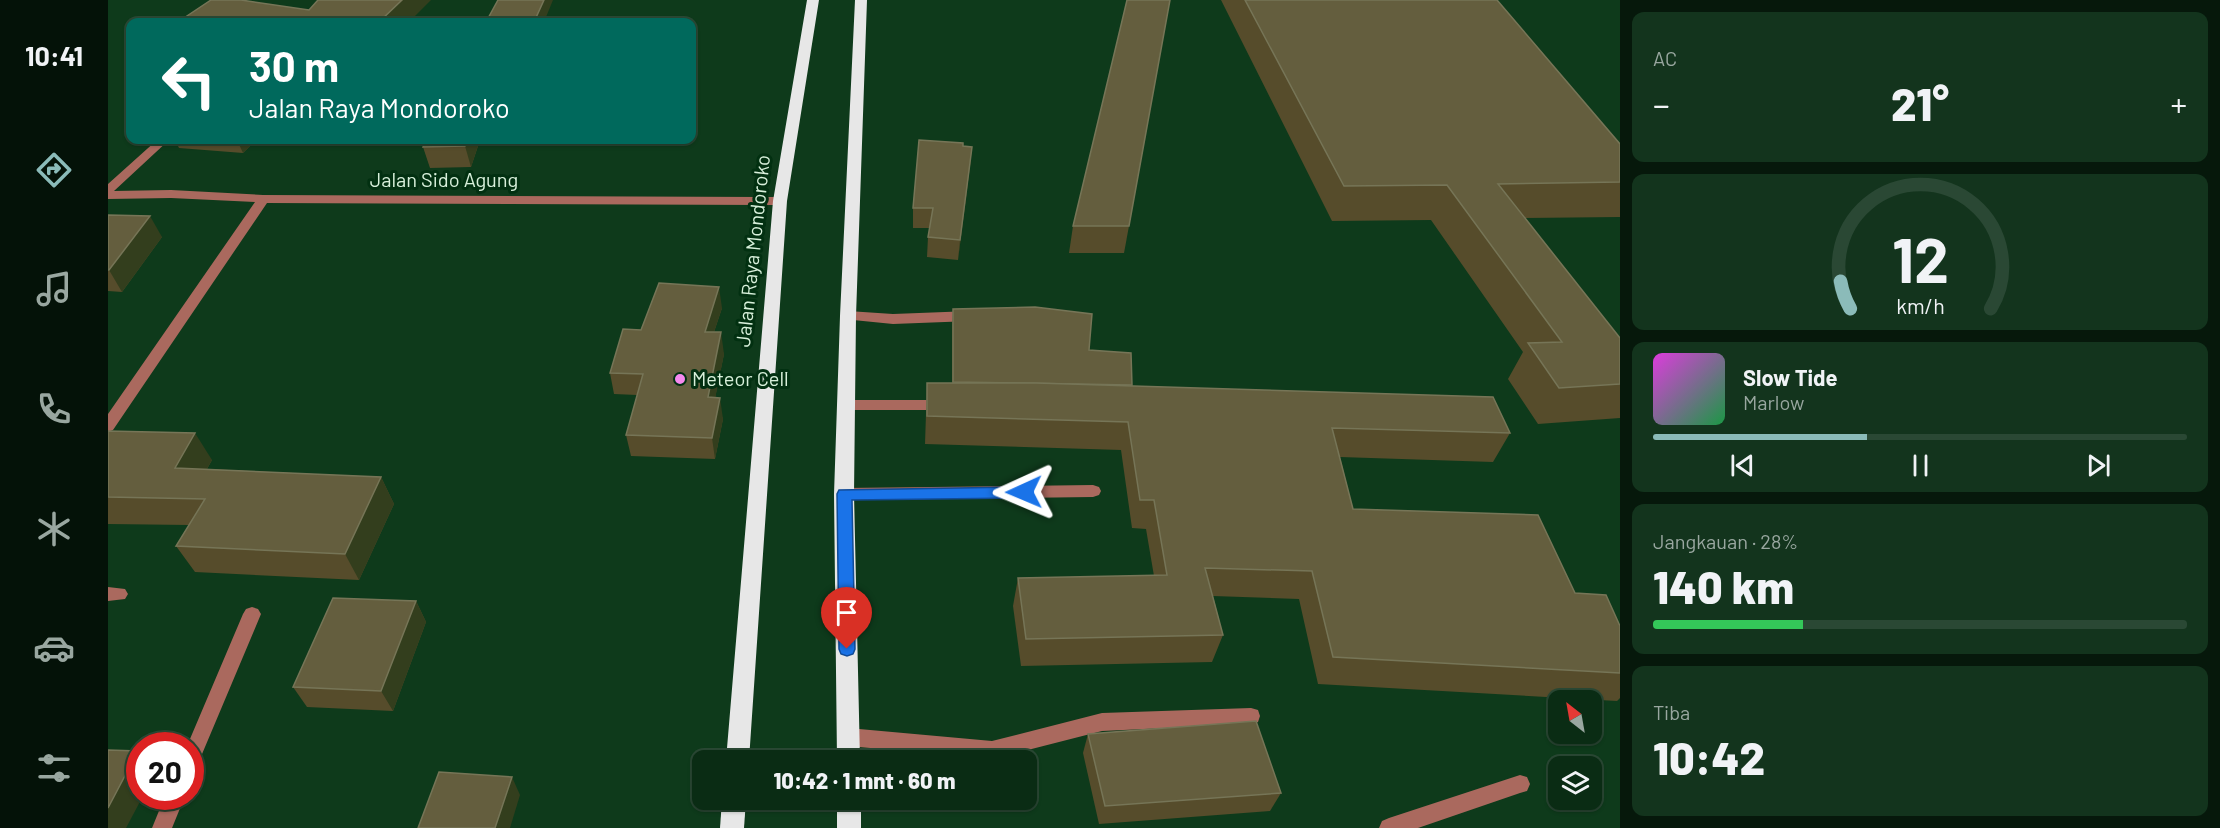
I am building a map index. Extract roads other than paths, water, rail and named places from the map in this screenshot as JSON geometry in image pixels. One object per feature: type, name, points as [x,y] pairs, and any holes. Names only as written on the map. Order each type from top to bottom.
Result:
[{"type":"highway","name":"Jalan Raya Mondoroko","points":[[738,750],[780,201],[813,0]]},
{"type":"highway","points":[[849,750],[844,494],[848,316],[861,0]]},
{"type":"highway","points":[[732,828],[733,810]]},
{"type":"highway","points":[[849,810],[849,828]]},
{"type":"street","points":[[108,190],[159,144]]},
{"type":"street","name":"Jalan Sido Agung","points":[[108,195],[171,194],[263,199],[780,201]]},
{"type":"street","points":[[108,426],[263,199]]},
{"type":"street","points":[[848,316],[893,319],[982,316]]},
{"type":"street","points":[[846,405],[963,405]]},
{"type":"street","points":[[844,494],[1093,490]]},
{"type":"street","points":[[202,732],[252,614]]},
{"type":"street","points":[[848,737],[992,750],[1102,722],[1251,716]]},
{"type":"street","points":[[1389,828],[1520,784]]},
{"type":"street","points":[[162,828],[169,810]]},
{"type":"place","name":"Meteor Cell","points":[[680,379]]}]
